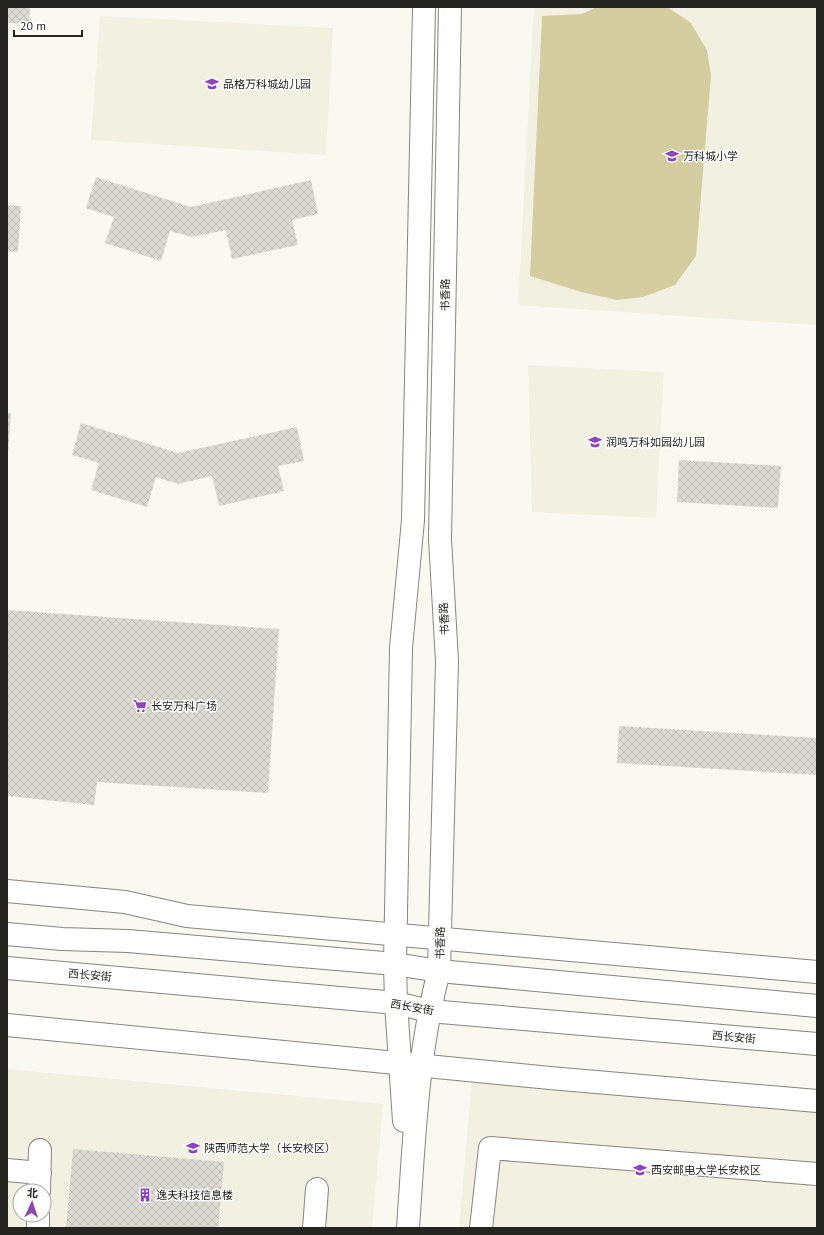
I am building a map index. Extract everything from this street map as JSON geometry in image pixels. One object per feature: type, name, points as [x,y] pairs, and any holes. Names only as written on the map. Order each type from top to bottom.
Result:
[{"type":"main road","name":"书香路","points":[[408,1228],[416,1111],[411,1065],[396,1003],[395,964],[401,648],[413,520],[424,7]]},
{"type":"main road","name":"书香路","points":[[394,1228],[411,1065],[429,1010],[439,971],[447,661],[440,539],[450,7]]},
{"type":"main road","points":[[7,891],[125,902],[187,916],[396,936],[817,972]]},
{"type":"main road","points":[[7,934],[62,939],[128,941],[395,964],[439,971],[817,1006]]},
{"type":"main road","name":"西长安街","points":[[7,968],[396,1003],[429,1010],[817,1044]]},
{"type":"main road","points":[[7,1025],[411,1065],[817,1101]]},
{"type":"main road","points":[[481,1228],[490,1148],[817,1174]]},
{"type":"main road","points":[[7,1170],[39,1182],[40,1150]]},
{"type":"main road","points":[[314,1228],[317,1189]]},
{"type":"shaded area","name":"万科城小学","points":[[534,7],[817,7],[817,325],[518,305]]},
{"type":"shaded area","points":[[597,7],[667,7],[690,22],[707,50],[711,75],[696,256],[675,285],[643,297],[617,300],[581,292],[530,276],[542,16],[582,14]]},
{"type":"shaded area","name":"品格万科城幼儿园","points":[[100,16],[333,28],[326,155],[91,140]]},
{"type":"shaded area","name":"润鸣万科如园幼儿园","points":[[528,365],[664,372],[656,518],[532,512]]},
{"type":"shaded area","name":"陕西师范大学（长安校区）","points":[[7,1069],[383,1104],[372,1228],[7,1228]]},
{"type":"shaded area","name":"西安邮电大学长安校区","points":[[472,1078],[817,1112],[817,1228],[459,1228]]},
{"type":"building","points":[[7,7],[30,7],[29,24],[7,23]]},
{"type":"building","points":[[96,177],[191,207],[311,180],[318,214],[292,220],[298,245],[232,259],[226,230],[192,237],[170,231],[161,261],[105,243],[114,217],[86,208]]},
{"type":"building","points":[[7,205],[21,206],[18,252],[7,251]]},
{"type":"building","points":[[7,413],[11,413],[8,455],[7,455]]},
{"type":"building","points":[[81,423],[178,453],[297,427],[304,461],[278,466],[284,491],[219,506],[212,476],[178,484],[156,477],[147,507],[91,490],[99,463],[72,455]]},
{"type":"building","points":[[679,460],[781,466],[778,508],[677,502]]},
{"type":"building","name":"长安万科广场","points":[[7,610],[279,629],[268,793],[97,782],[94,805],[7,796]]},
{"type":"building","points":[[619,726],[817,738],[817,775],[617,763]]},
{"type":"building","name":"逸夫科技信息楼","points":[[73,1149],[224,1162],[218,1228],[66,1228]]},
{"type":"place","name":"品格万科城幼儿园","points":[[212,84]]},
{"type":"place","name":"万科城小学","points":[[672,156]]},
{"type":"place","name":"润鸣万科如园幼儿园","points":[[595,442]]},
{"type":"place","name":"长安万科广场","points":[[140,706]]},
{"type":"place","name":"陕西师范大学（长安校区）","points":[[193,1148]]},
{"type":"place","name":"西安邮电大学长安校区","points":[[640,1170]]},
{"type":"place","name":"逸夫科技信息楼","points":[[145,1195]]}]
